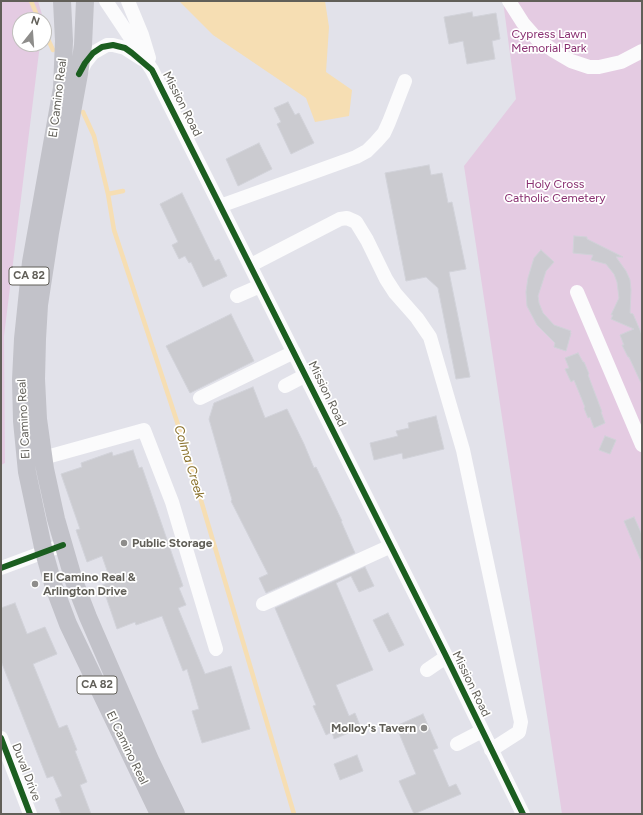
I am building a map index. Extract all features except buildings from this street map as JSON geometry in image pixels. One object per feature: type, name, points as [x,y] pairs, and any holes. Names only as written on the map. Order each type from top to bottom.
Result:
[{"type":"main road","name":"El Camino Real","points":[[62,1],[64,41],[62,88],[31,262],[25,310],[21,380],[22,421],[27,472],[44,552],[54,587],[68,624],[159,814]]},
{"type":"main road","name":"El Camino Real","points":[[85,1],[83,45],[79,74],[50,233],[39,305],[36,379],[38,419],[43,458],[56,519],[74,581],[88,617],[151,762],[176,814]]},
{"type":"street","name":"Mission Road","points":[[106,1],[152,70],[306,375],[523,814]]},
{"type":"street","name":"Mission Road","points":[[128,1],[142,35],[152,70]]},
{"type":"street","points":[[509,1],[523,23],[537,39],[571,61],[589,67],[599,67],[621,62],[642,51]]},
{"type":"street","name":"Mission Road","points":[[79,74],[93,53],[102,47],[113,45],[125,48],[132,52],[152,70]]},
{"type":"street","points":[[220,206],[356,157],[367,151],[384,133],[405,80]]},
{"type":"street","points":[[251,265],[340,219],[347,218],[356,222],[395,293],[417,318],[430,337],[463,450],[521,722],[518,732],[492,750]]},
{"type":"street","points":[[237,296],[260,286]]},
{"type":"street","points":[[577,292],[642,446]]},
{"type":"street","points":[[200,398],[294,352]]},
{"type":"street","points":[[285,386],[306,375]]},
{"type":"street","points":[[43,458],[144,430],[172,502],[216,649]]},
{"type":"street","points":[[1,568],[63,545]]},
{"type":"street","points":[[263,604],[391,546]]},
{"type":"street","points":[[427,670],[446,657]]},
{"type":"street","points":[[457,744],[482,731]]},
{"type":"street","name":"Duval Drive","points":[[1,738],[30,814]]},
{"type":"green space","points":[[1,1],[38,1],[41,12],[12,12],[12,52],[39,52],[4,336],[5,463],[1,465]]},
{"type":"green space","name":"Holy Cross Catholic Cemetery","points":[[503,1],[642,1],[642,814],[562,814],[464,166],[516,99]]},
{"type":"shaded area","points":[[179,1],[325,1],[329,27],[326,72],[352,90],[349,116],[315,122],[306,98],[213,35]]},
{"type":"waterway","name":"Colma Creek","points":[[31,1],[36,12]]},
{"type":"waterway","name":"Colma Creek","points":[[83,112],[94,136],[108,194],[114,230],[184,443],[294,814]]},
{"type":"waterway","points":[[108,194],[123,191]]},
{"type":"cycle path","points":[[79,74],[93,53],[102,47],[113,45],[125,48],[152,70],[445,654],[523,814]]},
{"type":"cycle path","points":[[1,568],[63,545]]},
{"type":"cycle path","points":[[1,738],[30,814]]},
{"type":"place","name":"Public Storage","points":[[124,543]]},
{"type":"place","name":"El Camino Real & Arlington Drive","points":[[35,584]]},
{"type":"place","name":"Molloy's Tavern","points":[[424,728]]},
{"type":"park label","name":"Cypress Lawn Memorial Park","points":[[549,41]]}]
